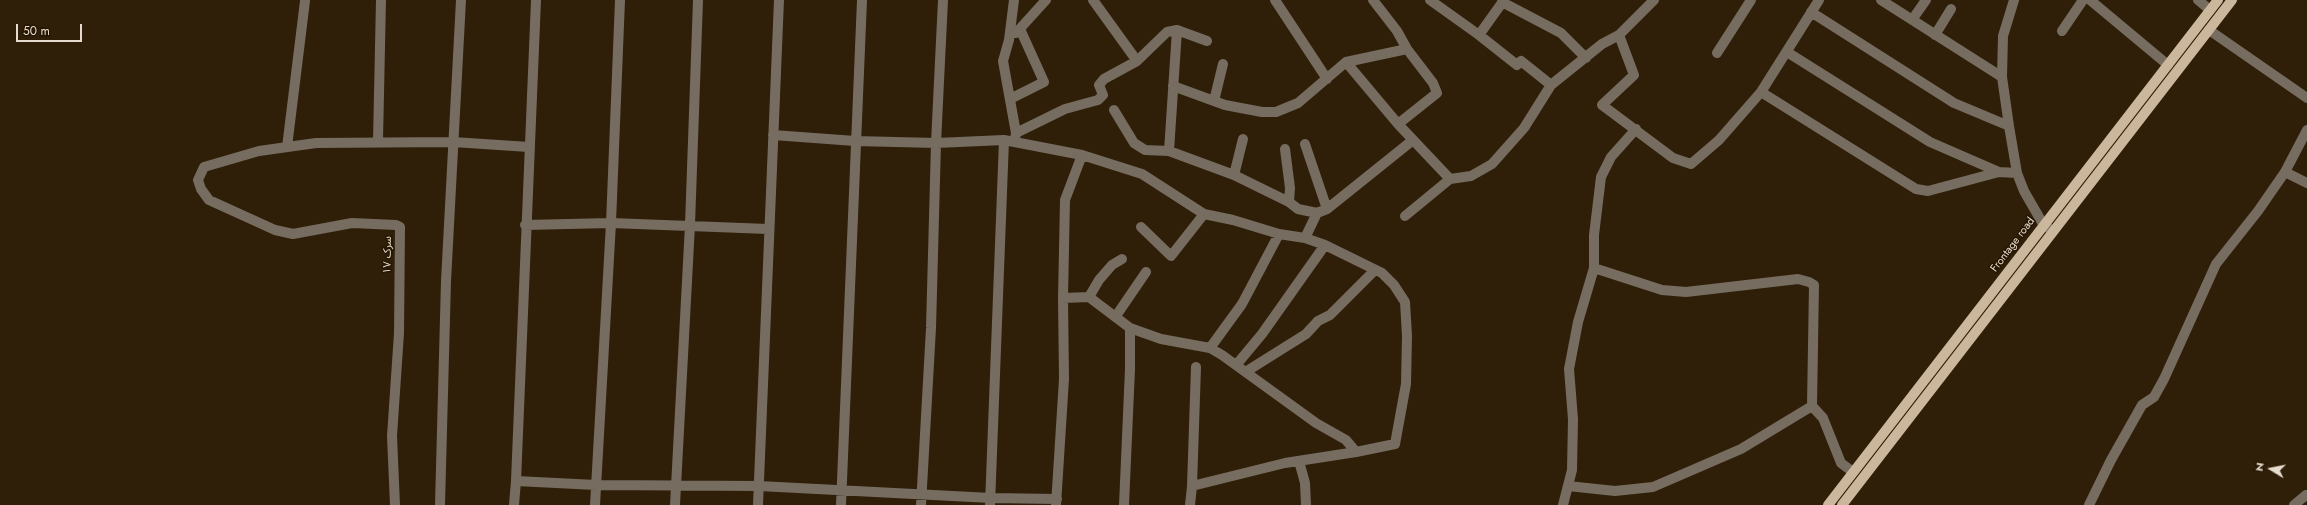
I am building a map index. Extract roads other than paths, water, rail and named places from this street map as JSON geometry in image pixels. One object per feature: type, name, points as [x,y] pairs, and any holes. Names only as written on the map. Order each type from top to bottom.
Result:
[{"type":"main road","name":"Frontage road","points":[[1828,505],[2043,224],[2218,0]]},
{"type":"main road","points":[[1842,505],[2232,0]]},
{"type":"street","points":[[378,141],[381,0]]},
{"type":"street","points":[[440,505],[442,397],[453,142],[461,0]]},
{"type":"street","points":[[514,505],[536,0]]},
{"type":"street","points":[[595,505],[611,223],[620,0]]},
{"type":"street","points":[[674,505],[690,225],[698,0]]},
{"type":"street","points":[[758,505],[768,229],[779,0]]},
{"type":"street","points":[[841,505],[862,0]]},
{"type":"street","points":[[921,505],[931,328],[936,143],[943,0]]},
{"type":"street","points":[[990,502],[1011,139],[1010,99],[1003,61],[1014,0]]},
{"type":"street","points":[[1008,40],[1046,0]]},
{"type":"street","points":[[1093,0],[1136,61]]},
{"type":"street","points":[[1275,0],[1327,79]]},
{"type":"street","points":[[1373,0],[1397,31],[1407,49],[1433,83],[1436,93],[1398,124]]},
{"type":"street","points":[[1430,0],[1479,35],[1517,65],[1521,60],[1551,85]]},
{"type":"street","points":[[1405,216],[1450,179],[1471,176],[1492,164],[1524,128],[1551,85],[1602,44],[1619,35],[1654,0]]},
{"type":"street","points":[[1717,53],[1751,0]]},
{"type":"street","points":[[1619,35],[1634,75],[1602,105],[1673,158],[1691,164],[1719,140],[1761,92],[1819,0]]},
{"type":"street","points":[[1881,0],[2002,77]]},
{"type":"street","points":[[1912,20],[1926,0]]},
{"type":"street","points":[[2014,0],[2003,36],[2002,77],[2009,126],[2017,173],[2024,190],[2043,224],[2053,231]]},
{"type":"street","points":[[2062,31],[2083,0]]},
{"type":"street","points":[[2090,0],[2168,65]]},
{"type":"street","points":[[2198,0],[2210,10]]},
{"type":"street","points":[[305,1],[287,147],[316,143],[378,141],[453,142],[529,147]]},
{"type":"street","points":[[1479,35],[1503,1],[1561,33],[1586,58]]},
{"type":"street","points":[[1935,35],[1951,10]]},
{"type":"street","points":[[1811,12],[1954,103],[2009,126]]},
{"type":"street","points":[[1010,99],[1044,82],[1020,29]]},
{"type":"street","points":[[1011,139],[1065,109],[1098,100],[1103,96],[1099,85],[1104,79],[1136,61],[1167,32],[1178,30],[1207,41]]},
{"type":"street","points":[[1169,151],[1178,30]]},
{"type":"street","points":[[2209,30],[2307,98]]},
{"type":"street","points":[[1173,86],[1214,101],[1262,112],[1276,112],[1298,103],[1346,62],[1407,49]]},
{"type":"street","points":[[1787,52],[1930,142],[1999,172]]},
{"type":"street","points":[[1346,62],[1398,124],[1450,179]]},
{"type":"street","points":[[1214,101],[1223,64]]},
{"type":"street","points":[[1761,92],[1916,189],[1928,191],[1999,172],[2017,173]]},
{"type":"street","points":[[1114,110],[1134,144],[1145,150],[1169,151],[1234,175],[1289,202],[1298,209],[1318,213],[1327,209],[1413,140]]},
{"type":"street","points":[[1563,505],[1572,470],[1573,419],[1569,369],[1578,322],[1594,268],[1594,235],[1601,177],[1611,157],[1636,129]]},
{"type":"street","points":[[2089,505],[2111,460],[2142,405],[2154,397],[2216,264],[2258,212],[2285,172],[2307,130]]},
{"type":"street","points":[[773,135],[856,141],[936,143],[1011,139],[1082,155],[1142,174],[1204,214],[1232,220],[1279,234],[1305,238],[1325,245],[1382,273],[1394,285],[1405,302],[1407,336],[1406,384],[1395,444],[1299,461],[1192,486]]},
{"type":"street","points":[[1234,175],[1243,139]]},
{"type":"street","points":[[1305,144],[1327,209]]},
{"type":"street","name":"سرک ۱۷","points":[[287,147],[259,151],[204,167],[198,180],[201,189],[209,200],[275,230],[293,234],[352,223],[396,225],[400,228],[399,333],[392,436],[395,505]]},
{"type":"street","points":[[1285,149],[1290,188],[1289,202]]},
{"type":"street","points":[[516,481],[596,485],[676,484],[759,486],[922,494],[990,502],[1056,502],[1064,379],[1063,298],[1065,200],[1082,155]]},
{"type":"street","points":[[2285,172],[2307,183]]},
{"type":"street","points":[[1305,238],[1318,213]]},
{"type":"street","points":[[1141,227],[1171,256],[1204,214]]},
{"type":"street","points":[[525,225],[611,223],[768,229]]},
{"type":"street","points":[[1210,348],[1242,304],[1279,234]]},
{"type":"street","points":[[1237,364],[1262,334],[1325,245]]},
{"type":"street","points":[[1089,298],[1099,280],[1112,265],[1122,259]]},
{"type":"street","points":[[1594,268],[1662,290],[1686,292],[1798,279],[1809,282],[1814,286],[1812,406],[1823,418],[1841,463],[1853,472]]},
{"type":"street","points":[[1247,371],[1306,334],[1318,321],[1330,315],[1375,270]]},
{"type":"street","points":[[1116,316],[1146,272]]},
{"type":"street","points":[[1063,298],[1089,298],[1116,316],[1130,328],[1161,339],[1210,348],[1247,371],[1316,423],[1346,440],[1356,452]]},
{"type":"street","points":[[1124,505],[1130,328]]},
{"type":"street","points":[[1190,505],[1196,367]]},
{"type":"street","points":[[1568,486],[1615,491],[1653,487],[1741,449],[1812,406]]},
{"type":"street","points":[[1299,461],[1306,483],[1306,505]]},
{"type":"street","points":[[2294,505],[2306,495]]}]
